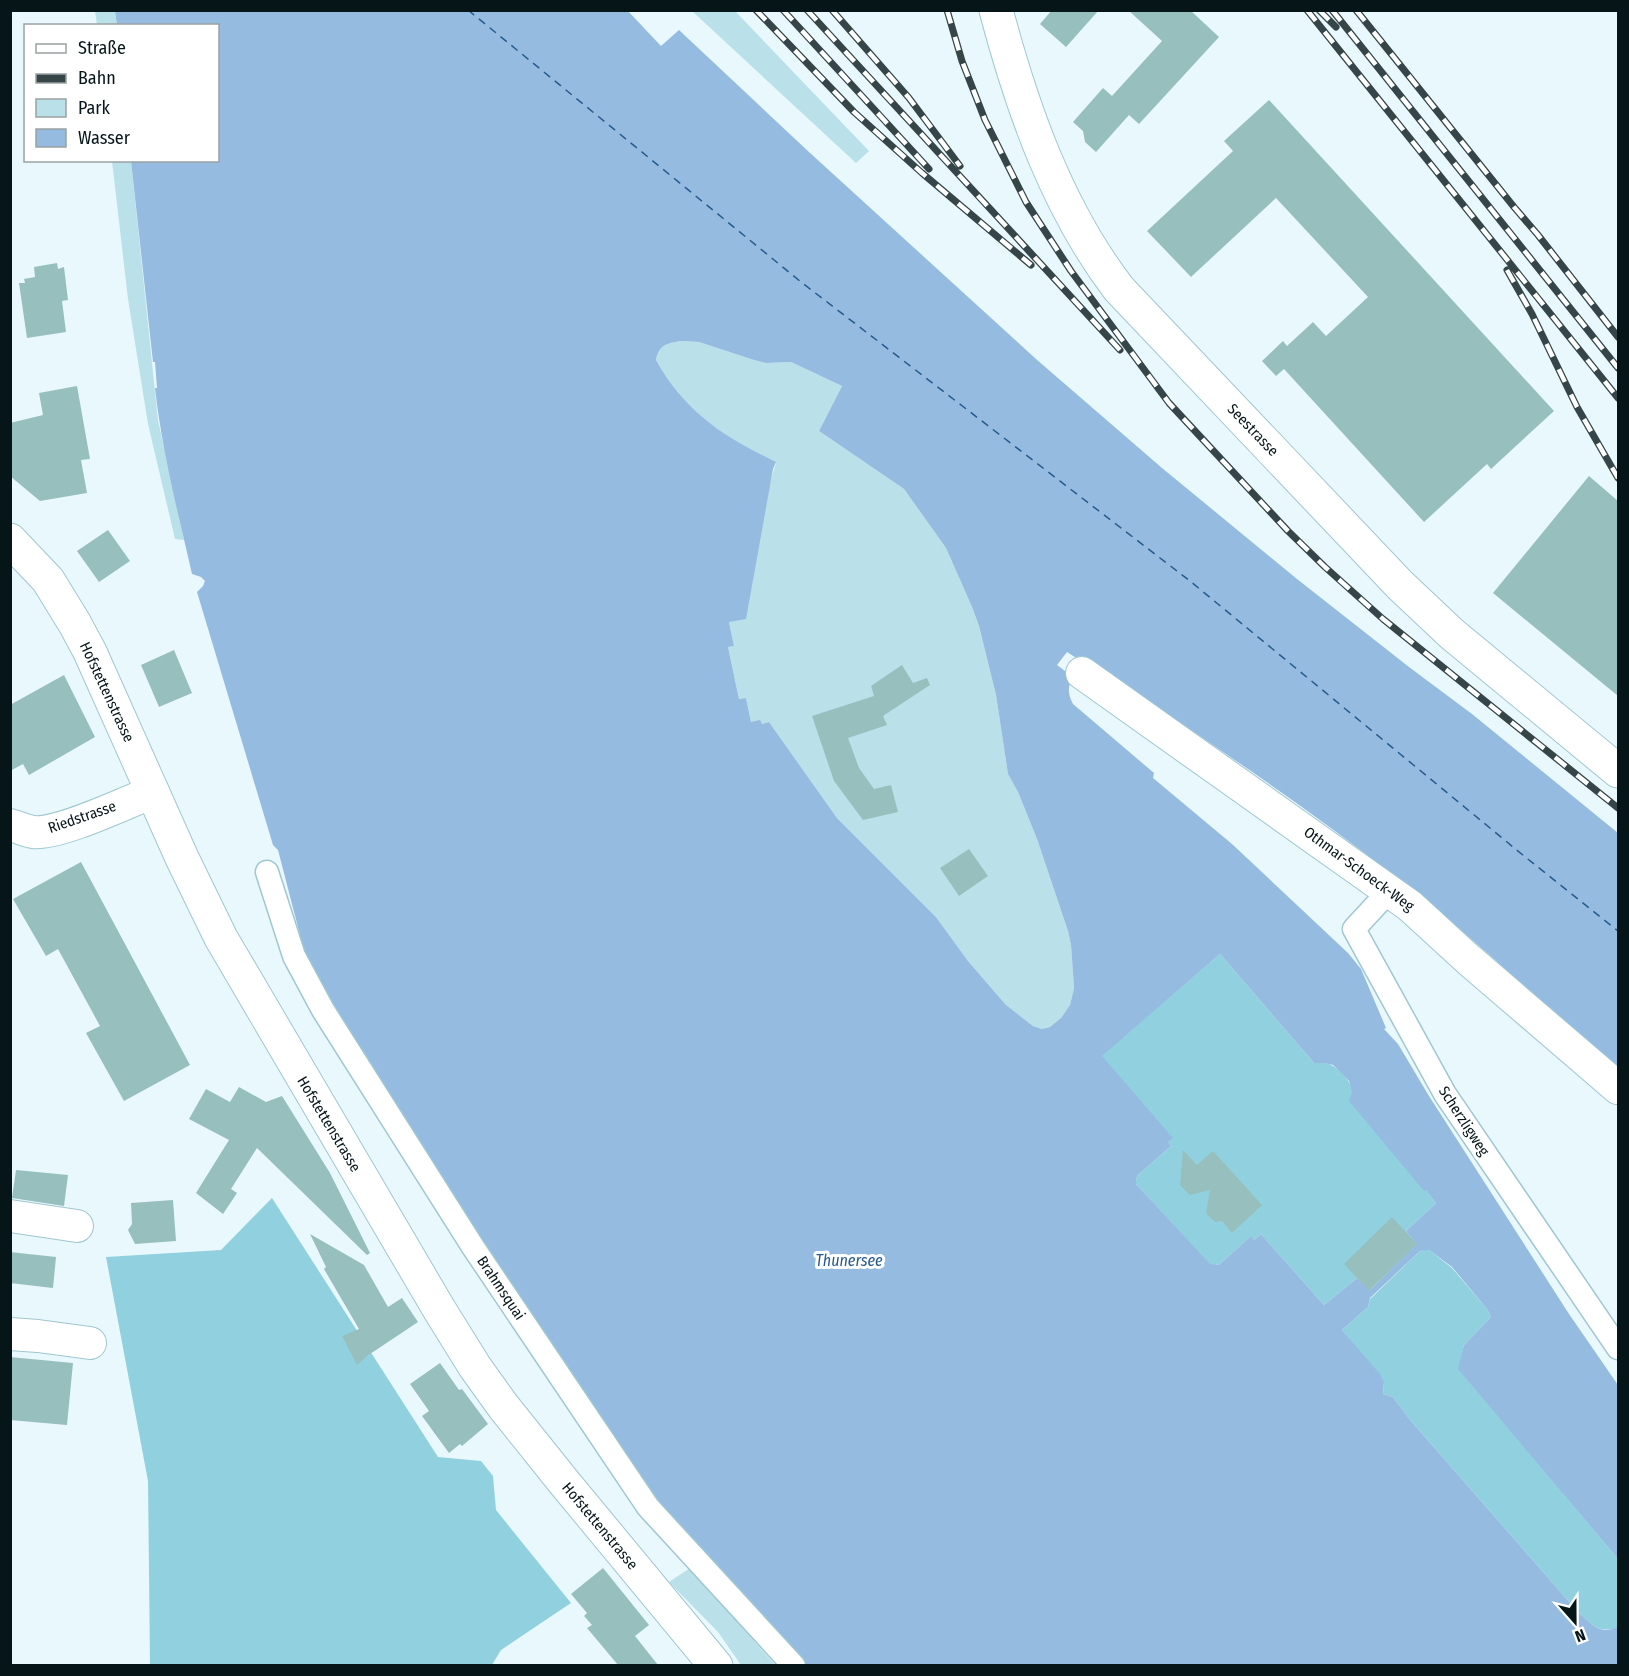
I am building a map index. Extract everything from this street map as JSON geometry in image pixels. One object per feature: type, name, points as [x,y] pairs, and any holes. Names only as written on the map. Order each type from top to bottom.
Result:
[{"type":"main road","name":"Seestrasse","points":[[996,10],[1011,64],[1052,173],[1083,235],[1119,289],[1400,585],[1452,634],[1618,771]]},
{"type":"main road","name":"Hofstettenstrasse","points":[[10,540],[48,580],[75,624],[90,652],[202,902],[244,979],[475,1367],[549,1463],[716,1665]]},
{"type":"street","name":"Othmar-Schoeck-Weg","points":[[1082,673],[1390,890],[1618,1088]]},
{"type":"street","name":"Riedstrasse","points":[[10,825],[34,832],[51,830],[70,825],[153,792]]},
{"type":"street","name":"Brahmsquai","points":[[267,872],[294,956],[323,1010],[473,1247],[648,1507],[794,1665]]},
{"type":"street","name":"Scherzligweg","points":[[1390,890],[1354,929],[1444,1094],[1618,1348]]},
{"type":"street","points":[[10,1216],[77,1226]]},
{"type":"street","points":[[10,1334],[90,1343]]},
{"type":"green space","points":[[95,11],[115,11],[117,24],[97,24]]},
{"type":"green space","points":[[692,11],[735,11],[869,151],[856,163]]},
{"type":"green space","points":[[112,162],[131,162],[158,420],[184,540],[175,539],[148,424],[128,299]]},
{"type":"green space","points":[[682,341],[699,342],[766,363],[791,362],[842,386],[819,431],[904,489],[946,548],[979,626],[996,695],[1008,774],[1037,839],[1068,931],[1074,988],[1070,1005],[1061,1018],[1050,1027],[1042,1029],[1033,1026],[1006,1005],[968,961],[936,917],[837,818],[769,722],[762,724],[751,722],[746,698],[739,699],[728,647],[734,646],[729,622],[776,463],[739,443],[707,421],[693,409],[667,378],[656,360],[657,355],[665,345]]},
{"type":"green space","points":[[690,1568],[775,1665],[741,1665],[718,1632],[669,1582]]},
{"type":"shaded area","points":[[1220,954],[1314,1063],[1330,1064],[1343,1074],[1353,1092],[1436,1203],[1406,1231],[1418,1244],[1369,1290],[1357,1278],[1324,1305],[1261,1234],[1254,1240],[1250,1237],[1220,1264],[1210,1265],[1136,1184],[1138,1175],[1171,1146],[1101,1056]]},
{"type":"shaded area","points":[[272,1198],[438,1457],[481,1461],[493,1476],[496,1510],[571,1603],[501,1650],[492,1665],[150,1665],[148,1481],[106,1257],[221,1250]]},
{"type":"shaded area","points":[[1428,1249],[1452,1268],[1487,1309],[1491,1317],[1464,1345],[1459,1369],[1618,1559],[1618,1628],[1601,1629],[1588,1622],[1579,1613],[1411,1421],[1393,1397],[1383,1394],[1384,1382],[1342,1330],[1368,1307],[1370,1299],[1420,1251]]},
{"type":"water","name":"Thunersee","points":[[627,10],[661,46],[679,30],[1036,359],[1162,468],[1297,579],[1472,714],[1618,833],[1618,1072],[1451,922],[1318,819],[1087,660],[1081,661],[1067,652],[1057,665],[1073,677],[1069,690],[1073,704],[1154,773],[1153,778],[1232,844],[1348,953],[1361,969],[1386,1028],[1384,1029],[1398,1044],[1569,1314],[1618,1385],[1618,1559],[1458,1369],[1464,1345],[1491,1317],[1452,1267],[1429,1250],[1420,1251],[1370,1298],[1368,1307],[1342,1330],[1380,1374],[1384,1382],[1383,1394],[1393,1397],[1411,1421],[1579,1613],[1597,1628],[1606,1630],[1618,1627],[1618,1665],[806,1665],[699,1550],[650,1490],[567,1374],[307,962],[278,850],[273,845],[197,592],[205,581],[192,574],[171,482],[155,388],[157,388],[155,362],[153,362],[131,162],[219,162],[219,24],[117,24],[115,11]],"holes":[[[682,341],[699,342],[766,363],[791,362],[842,386],[819,431],[904,489],[946,548],[979,626],[996,695],[1008,774],[1037,839],[1068,931],[1074,988],[1070,1005],[1061,1018],[1050,1027],[1042,1029],[1033,1026],[1006,1005],[968,961],[936,917],[837,818],[769,722],[762,724],[760,720],[751,722],[746,698],[739,699],[728,647],[734,646],[729,622],[746,619],[776,462],[739,443],[707,421],[680,394],[656,360],[659,351],[665,345]],[[1220,954],[1314,1063],[1333,1065],[1349,1081],[1352,1092],[1349,1101],[1436,1203],[1406,1231],[1417,1244],[1370,1290],[1357,1278],[1324,1305],[1261,1234],[1254,1240],[1251,1236],[1220,1264],[1210,1264],[1136,1184],[1138,1175],[1171,1146],[1168,1142],[1173,1138],[1102,1056]]]},
{"type":"building","points":[[1052,10],[1099,10],[1066,47],[1040,24]]},
{"type":"building","points":[[1128,10],[1190,10],[1219,37],[1139,124],[1129,115],[1096,152],[1085,142],[1083,131],[1073,122],[1103,88],[1112,96],[1162,41]]},
{"type":"building","points":[[1269,100],[1554,411],[1491,469],[1487,464],[1424,522],[1284,369],[1276,376],[1262,361],[1283,341],[1287,346],[1313,322],[1326,336],[1368,297],[1276,198],[1191,277],[1147,231],[1233,151],[1224,141]]},
{"type":"building","points":[[57,263],[58,269],[64,267],[68,300],[62,301],[66,332],[27,338],[19,283],[25,283],[24,279],[35,277],[34,267]]},
{"type":"building","points":[[77,386],[90,459],[81,460],[87,493],[40,501],[10,476],[10,423],[43,415],[39,393]]},
{"type":"building","points":[[1589,476],[1618,501],[1618,696],[1493,593]]},
{"type":"building","points":[[108,530],[130,561],[99,582],[77,551]]},
{"type":"building","points":[[174,650],[192,693],[159,707],[141,665]]},
{"type":"building","points":[[902,665],[913,683],[927,678],[930,685],[883,716],[887,725],[848,738],[859,768],[874,789],[891,785],[898,812],[863,820],[834,781],[812,716],[874,696],[871,686]]},
{"type":"building","points":[[64,675],[95,737],[29,775],[23,764],[10,771],[10,705]]},
{"type":"building","points":[[969,849],[988,876],[959,896],[940,868]]},
{"type":"building","points":[[81,862],[190,1065],[124,1101],[86,1033],[100,1026],[58,949],[46,956],[13,899]]},
{"type":"building","points":[[239,1087],[266,1102],[282,1096],[330,1173],[370,1253],[367,1255],[257,1148],[231,1189],[237,1193],[223,1214],[196,1193],[229,1140],[189,1119],[206,1089],[230,1102]]},
{"type":"building","points":[[1183,1150],[1197,1165],[1213,1151],[1262,1205],[1232,1233],[1222,1221],[1215,1222],[1206,1213],[1210,1190],[1190,1195],[1180,1185]]},
{"type":"building","points":[[16,1170],[68,1175],[64,1206],[12,1198]]},
{"type":"building","points":[[173,1200],[176,1241],[135,1244],[128,1230],[132,1224],[131,1203]]},
{"type":"building","points":[[1392,1217],[1417,1244],[1369,1291],[1344,1264]]},
{"type":"building","points":[[310,1234],[364,1265],[388,1307],[402,1298],[418,1322],[357,1365],[342,1336],[359,1329],[324,1269],[326,1267]]},
{"type":"building","points":[[10,1252],[56,1257],[53,1288],[10,1283]]},
{"type":"building","points":[[10,1357],[73,1363],[67,1425],[10,1420]]},
{"type":"building","points":[[440,1363],[488,1424],[462,1446],[460,1444],[449,1453],[422,1416],[429,1411],[410,1384]]},
{"type":"building","points":[[603,1568],[649,1625],[635,1636],[658,1665],[618,1665],[587,1628],[592,1625],[584,1616],[587,1613],[571,1594]]},
{"type":"ferry route","points":[[468,10],[801,282],[1190,581],[1618,931]]},
{"type":"railway","points":[[756,10],[854,112],[1031,265]]},
{"type":"railway","points":[[783,10],[929,169]]},
{"type":"railway","points":[[807,10],[1120,350]]},
{"type":"railway","points":[[832,10],[909,98],[960,166]]},
{"type":"railway","points":[[947,10],[962,61],[985,120],[1026,202],[1071,271],[1169,403],[1288,531],[1325,567],[1383,619],[1618,808]]},
{"type":"railway","points":[[1307,10],[1618,398]]},
{"type":"railway","points":[[1319,10],[1336,27]]},
{"type":"railway","points":[[1332,10],[1618,368]]},
{"type":"railway","points":[[1356,10],[1618,337]]},
{"type":"railway","points":[[1507,270],[1532,314],[1577,407],[1618,478]]}]
